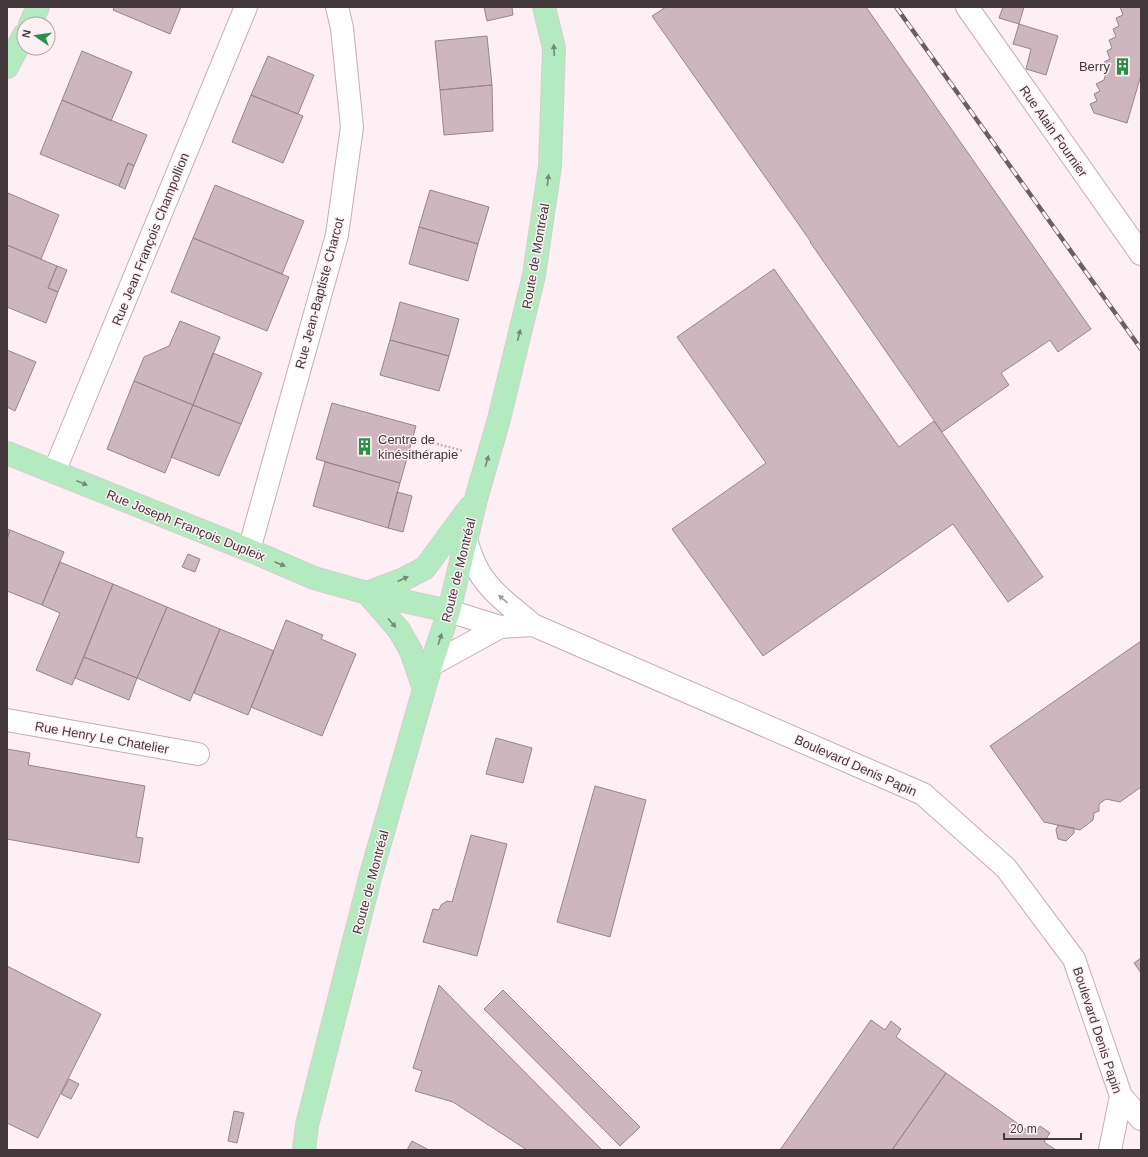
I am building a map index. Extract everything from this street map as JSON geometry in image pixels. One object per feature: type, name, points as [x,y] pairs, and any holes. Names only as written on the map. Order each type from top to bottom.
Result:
[{"type":"main road","name":"Route de Montréal","points":[[304,1150],[307,1125],[371,874],[431,665],[449,611],[476,499],[499,419],[534,275],[550,166],[554,48],[544,7]]},
{"type":"main road","points":[[7,67],[16,50]]},
{"type":"main road","name":"Rue Joseph François Dupleix","points":[[7,453],[249,550],[314,578],[367,593],[449,611]]},
{"type":"main road","points":[[424,689],[411,651],[399,630],[367,593],[404,579],[425,568],[476,499]]},
{"type":"main road","name":"Route de Montréal","points":[[291,1150],[307,1125]]},
{"type":"street","name":"Rue Jean François Champollion","points":[[54,472],[246,7]]},
{"type":"street","name":"Rue Jean-Baptiste Charcot","points":[[249,550],[337,235],[352,127],[342,28],[337,7]]},
{"type":"street","name":"Rue Alain Fournier","points":[[967,7],[1141,254]]},
{"type":"street","name":"Boulevard Denis Papin","points":[[466,539],[474,563],[485,580],[496,594],[533,625],[923,794],[1006,868],[1074,959],[1121,1096],[1110,1150]]},
{"type":"street","name":"Boulevard Denis Papin","points":[[449,611],[500,627],[533,625]]},
{"type":"street","name":"Boulevard Denis Papin","points":[[431,665],[500,627]]},
{"type":"street","name":"Rue Henry Le Chatelier","points":[[7,720],[198,754]]},
{"type":"street","points":[[1121,1096],[1141,1119]]},
{"type":"path","points":[[433,443],[459,450]]},
{"type":"building","points":[[114,7],[181,7],[170,34],[113,10]]},
{"type":"building","points":[[484,7],[512,7],[513,15],[487,21]]},
{"type":"building","points":[[666,7],[866,7],[1091,329],[1058,352],[1050,340],[1001,373],[1009,385],[942,432],[652,16]]},
{"type":"building","points":[[1003,7],[1024,7],[1019,24],[999,18]]},
{"type":"building","name":"Berry","points":[[1120,7],[1141,7],[1141,75],[1127,123],[1094,113],[1090,104],[1097,101],[1094,94],[1100,91],[1096,84],[1104,80],[1107,70],[1104,62],[1110,59],[1107,51],[1112,48],[1109,40],[1116,37],[1113,29],[1119,26],[1116,18],[1123,15]]},
{"type":"building","points":[[1019,24],[1058,36],[1046,75],[1026,69],[1031,49],[1013,44]]},
{"type":"building","points":[[487,36],[492,85],[440,90],[435,41]]},
{"type":"building","points":[[82,51],[132,72],[111,121],[62,100]]},
{"type":"building","points":[[268,56],[314,75],[298,114],[251,95]]},
{"type":"building","points":[[492,85],[493,131],[444,135],[440,90]]},
{"type":"building","points":[[251,95],[303,116],[283,163],[232,142]]},
{"type":"building","points":[[62,100],[147,135],[134,166],[128,163],[119,186],[40,154]]},
{"type":"building","points":[[128,163],[134,166],[125,189],[119,186]]},
{"type":"building","points":[[215,185],[304,221],[282,274],[193,238]]},
{"type":"building","points":[[430,190],[489,207],[478,244],[419,227]]},
{"type":"building","points":[[8,193],[59,215],[41,259],[7,245]]},
{"type":"building","points":[[419,227],[478,244],[468,281],[409,264]]},
{"type":"building","points":[[193,238],[289,277],[267,331],[171,292]]},
{"type":"building","points":[[7,245],[57,266],[48,288],[58,292],[46,323],[7,307]]},
{"type":"building","points":[[57,266],[67,270],[58,292],[48,288]]},
{"type":"building","points":[[774,269],[899,447],[934,421],[1043,577],[1008,602],[953,524],[763,656],[672,529],[766,463],[677,337]]},
{"type":"building","points":[[400,302],[459,319],[449,356],[390,340]]},
{"type":"building","points":[[180,321],[220,337],[193,405],[134,381],[144,357],[169,346]]},
{"type":"building","points":[[390,340],[449,356],[439,391],[380,375]]},
{"type":"building","points":[[7,350],[36,362],[15,411],[7,407]]},
{"type":"building","points":[[213,353],[262,373],[241,424],[193,405]]},
{"type":"building","points":[[134,381],[193,405],[165,473],[107,449]]},
{"type":"building","name":"Centre de kinésithérapie","points":[[332,403],[416,426],[400,483],[316,459]]},
{"type":"building","points":[[193,405],[241,424],[219,476],[171,457]]},
{"type":"building","points":[[325,462],[400,483],[388,528],[313,506]]},
{"type":"building","points":[[397,492],[412,496],[403,532],[388,528]]},
{"type":"building","points":[[7,529],[10,530],[7,539]]},
{"type":"building","points":[[10,530],[64,552],[42,605],[7,591],[7,539]]},
{"type":"building","points":[[188,554],[200,559],[195,572],[182,567]]},
{"type":"building","points":[[60,562],[113,584],[72,685],[36,670],[60,613],[42,605]]},
{"type":"building","points":[[113,584],[167,607],[137,678],[84,657]]},
{"type":"building","points":[[167,607],[220,629],[190,701],[137,678]]},
{"type":"building","points":[[286,620],[323,635],[321,639],[356,654],[322,736],[251,707]]},
{"type":"building","points":[[220,629],[274,651],[248,715],[194,693]]},
{"type":"building","points":[[1141,641],[1141,787],[1120,802],[1106,799],[1099,804],[1099,811],[1094,813],[1093,820],[1080,830],[1044,822],[990,746]]},
{"type":"building","points":[[84,657],[137,678],[129,700],[75,678]]},
{"type":"building","points":[[496,738],[532,748],[523,783],[486,774]]},
{"type":"building","points":[[7,749],[30,753],[28,765],[145,786],[136,837],[143,838],[139,863],[7,839]]},
{"type":"building","points":[[595,786],[646,800],[610,937],[557,922]]},
{"type":"building","points":[[1058,825],[1074,828],[1074,833],[1066,841],[1058,839],[1056,830]]},
{"type":"building","points":[[471,835],[507,844],[477,956],[423,942],[433,909],[439,910],[441,905],[447,901],[452,902]]},
{"type":"building","points":[[1141,958],[1141,973],[1134,963]]},
{"type":"building","points":[[7,966],[101,1014],[38,1138],[7,1123]]},
{"type":"building","points":[[439,985],[602,1150],[527,1150],[453,1102],[415,1091],[422,1071],[413,1068]]},
{"type":"building","points":[[503,990],[640,1127],[620,1146],[484,1009]]},
{"type":"building","points":[[871,1020],[885,1030],[891,1021],[901,1029],[896,1037],[946,1073],[892,1150],[780,1150]]},
{"type":"building","points":[[946,1073],[1034,1135],[1040,1126],[1050,1133],[1044,1142],[1056,1150],[892,1150]]},
{"type":"building","points":[[69,1079],[79,1084],[71,1099],[61,1094]]},
{"type":"building","points":[[234,1111],[244,1113],[237,1143],[228,1141]]},
{"type":"building","points":[[412,1141],[429,1150],[407,1150]]},
{"type":"railway","points":[[896,7],[1141,349]]},
{"type":"place","name":"Berry","points":[[1123,66]]},
{"type":"place","name":"Centre de kinésithérapie","points":[[365,446]]}]
